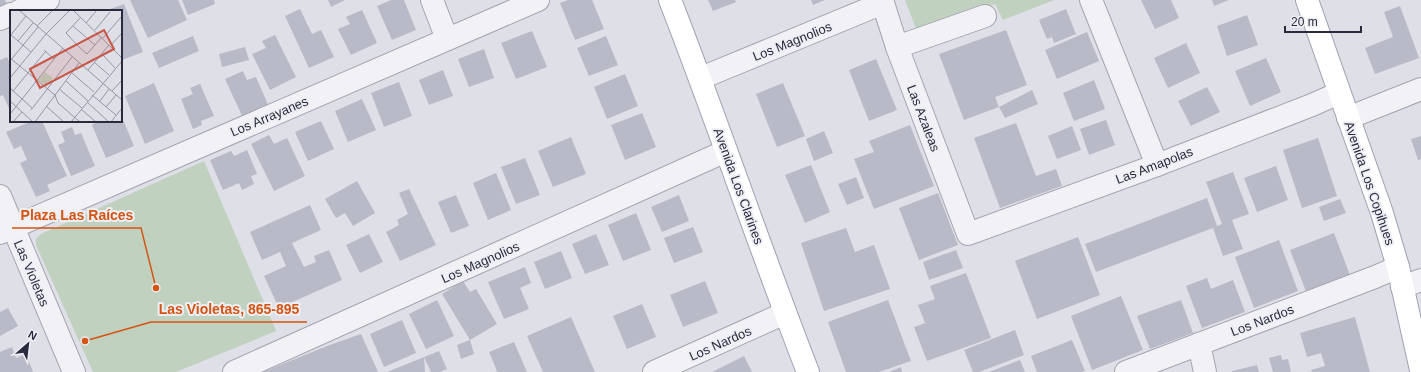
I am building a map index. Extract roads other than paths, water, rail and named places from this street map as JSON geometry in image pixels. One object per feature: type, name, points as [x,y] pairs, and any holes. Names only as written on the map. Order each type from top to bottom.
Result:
[{"type":"main road","name":"Avenida Los Clarines","points":[[670,0],[701,78],[726,151],[808,372]]},
{"type":"main road","name":"Avenida Los Copihues","points":[[1307,0],[1382,213],[1407,278],[1421,370]]},
{"type":"street","points":[[23,10],[48,0]]},
{"type":"street","points":[[432,0],[447,39]]},
{"type":"street","name":"Los Arrayanes","points":[[7,230],[538,0]]},
{"type":"street","points":[[1091,0],[1157,164]]},
{"type":"street","name":"Los Magnolios","points":[[701,78],[883,2]]},
{"type":"street","name":"Las Azaleas","points":[[883,2],[897,47],[968,234]]},
{"type":"street","points":[[0,19],[10,14]]},
{"type":"street","points":[[897,47],[985,16]]},
{"type":"street","points":[[1348,118],[1421,89]]},
{"type":"street","name":"Las Amapolas","points":[[968,234],[1157,164],[1312,105],[1339,93]]},
{"type":"street","name":"Los Magnolios","points":[[234,372],[726,151]]},
{"type":"street","name":"Las Violetas","points":[[0,196],[7,230],[74,372]]},
{"type":"street","name":"Los Nardos","points":[[1126,372],[1376,278],[1407,278]]},
{"type":"street","name":"Los Nardos","points":[[654,372],[785,313]]},
{"type":"street","points":[[1199,344],[1205,372]]},
{"type":"place","name":"Plaza Las Raíces","points":[[156,288]]},
{"type":"place","name":"Las Violetas, 865-895","points":[[85,341]]}]
